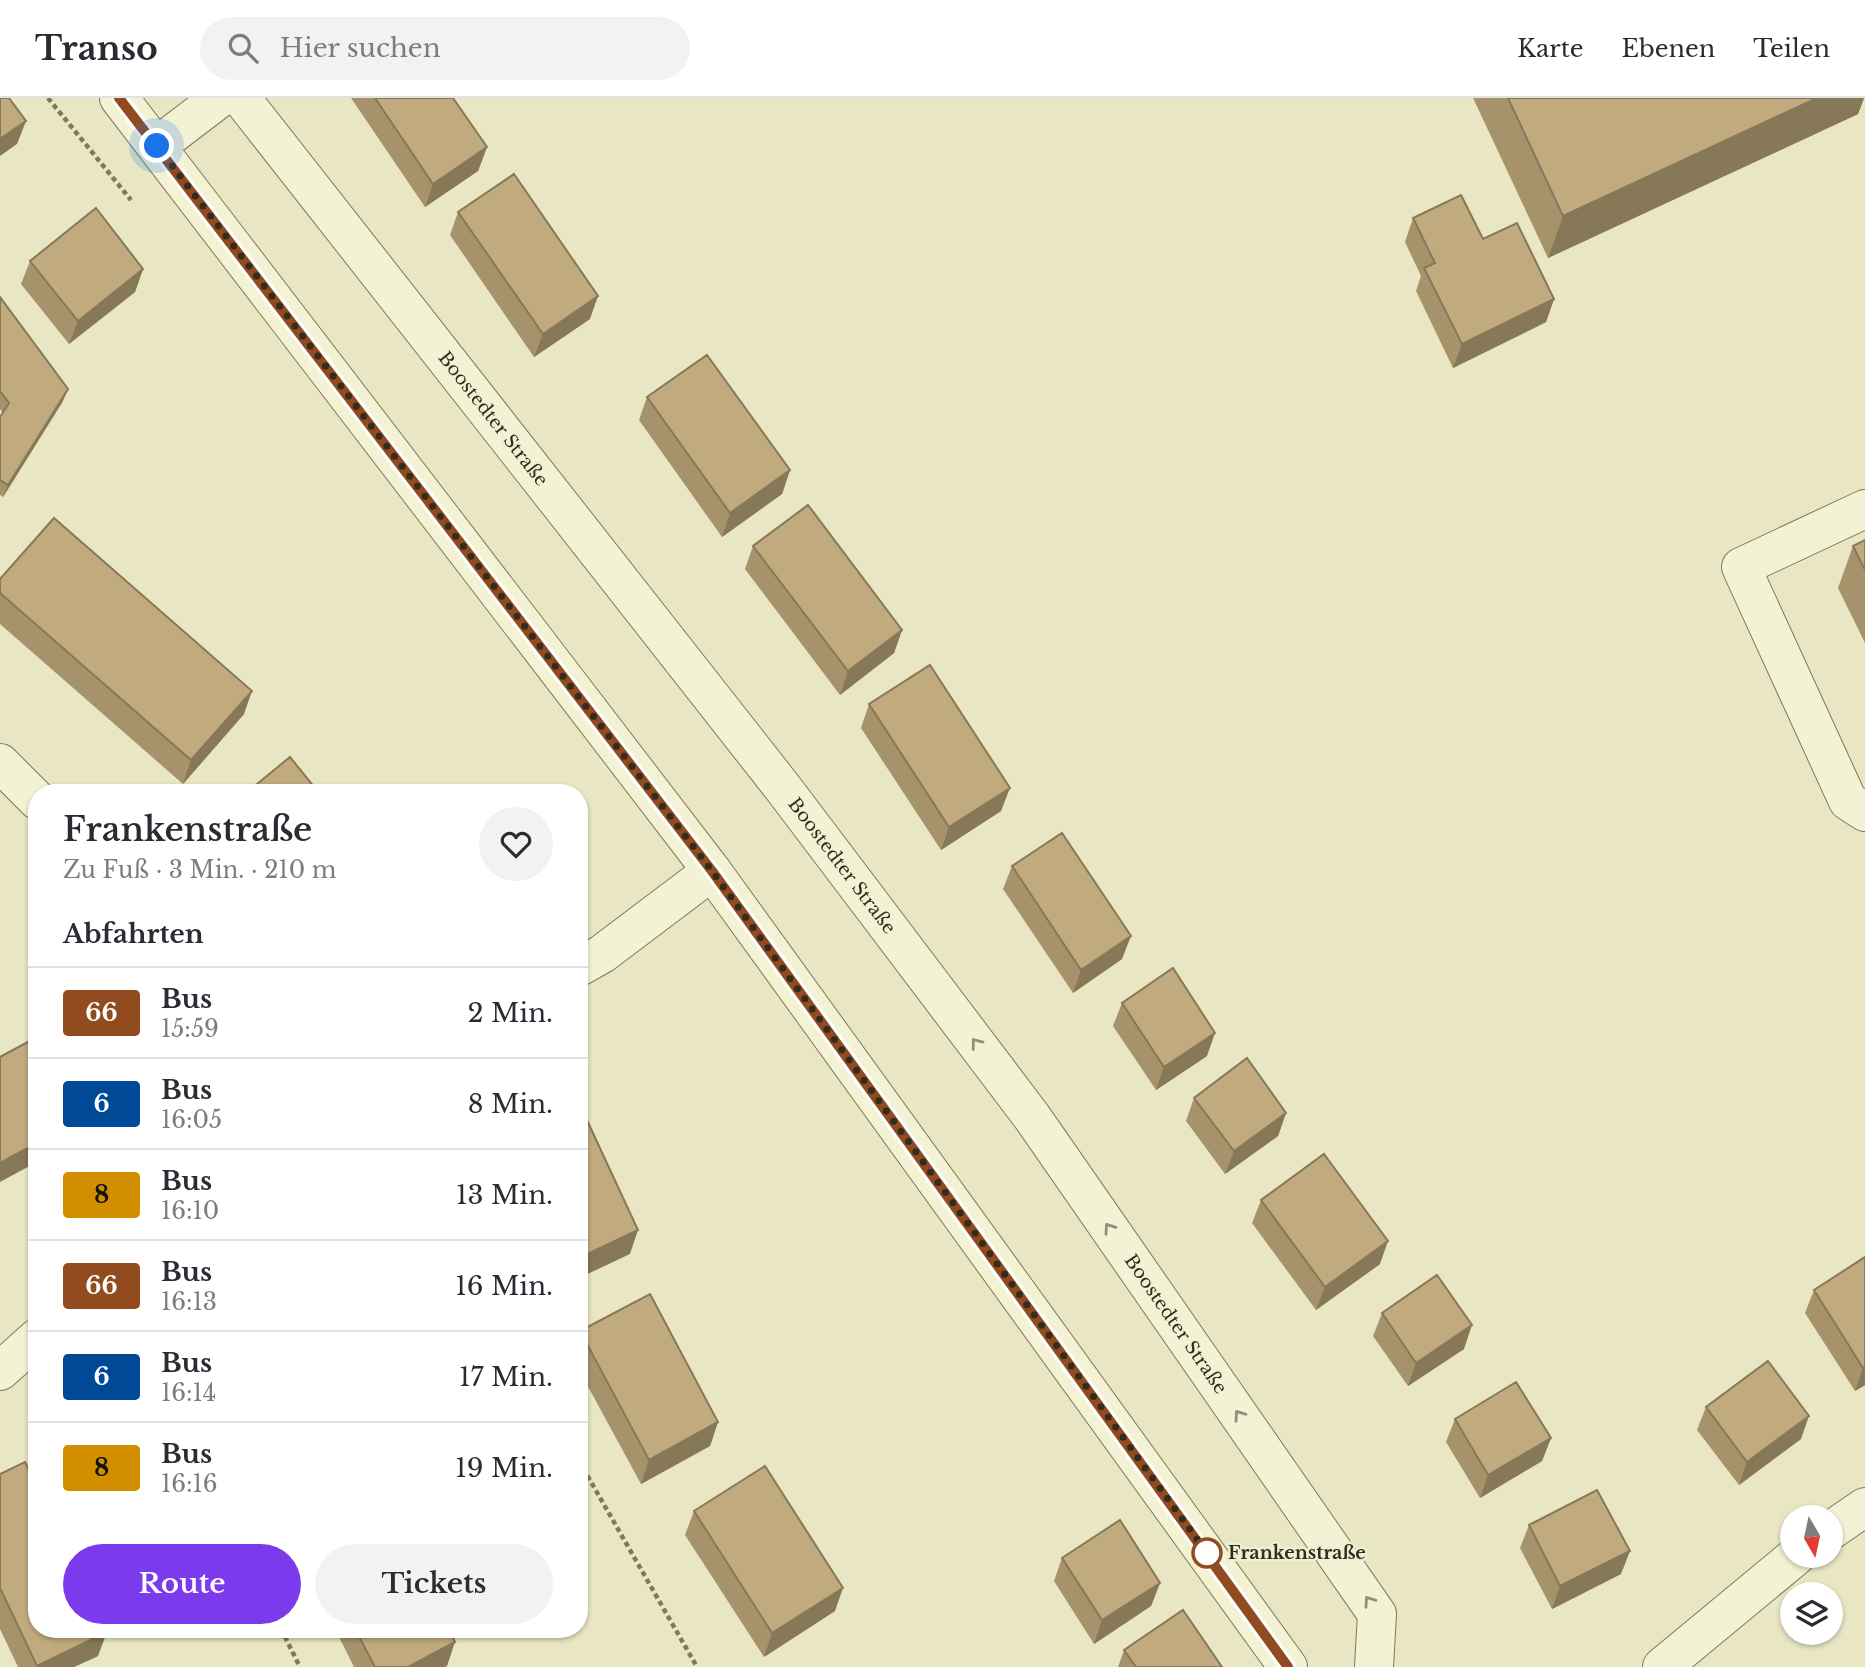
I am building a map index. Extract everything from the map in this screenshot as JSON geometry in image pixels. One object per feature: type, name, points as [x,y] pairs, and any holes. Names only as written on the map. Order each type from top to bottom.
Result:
[{"type":"street","points":[[119,98],[712,871],[1288,1667]]},
{"type":"street","points":[[157,146],[220,98]]},
{"type":"street","name":"Boostedter Straße","points":[[241,98],[783,789],[1032,1117],[1377,1614],[1374,1667]]},
{"type":"street","points":[[1865,509],[1741,567],[1848,801],[1865,811]]},
{"type":"street","points":[[0,764],[28,791]]},
{"type":"street","points":[[588,962],[712,871]]},
{"type":"street","points":[[0,1371],[28,1346]]},
{"type":"street","points":[[1843,1522],[1865,1507]]},
{"type":"street","points":[[1662,1667],[1782,1568]]},
{"type":"path","points":[[588,1477],[697,1667]]},
{"type":"path","points":[[286,1638],[300,1667]]},
{"type":"building","points":[[0,98],[9,98],[26,121],[0,139]]},
{"type":"building","points":[[375,98],[453,98],[487,147],[433,184]]},
{"type":"building","points":[[1508,98],[1817,98],[1563,216]]},
{"type":"building","points":[[514,174],[598,296],[543,334],[458,212]]},
{"type":"building","points":[[1461,195],[1483,239],[1517,223],[1554,299],[1462,344],[1424,268],[1435,263],[1413,218]]},
{"type":"building","points":[[96,208],[143,269],[78,321],[30,261]]},
{"type":"building","points":[[0,297],[68,389],[8,485],[0,480],[0,417],[9,403],[0,391]]},
{"type":"building","points":[[707,355],[790,470],[730,513],[647,397]]},
{"type":"building","points":[[808,505],[902,630],[848,671],[753,546]]},
{"type":"building","points":[[54,518],[252,691],[191,760],[0,593],[0,579]]},
{"type":"building","points":[[1865,540],[1865,570],[1853,546]]},
{"type":"building","points":[[930,665],[1010,788],[949,827],[869,704]]},
{"type":"building","points":[[290,757],[312,784],[257,784]]},
{"type":"building","points":[[1062,833],[1131,936],[1081,970],[1012,866]]},
{"type":"building","points":[[1173,968],[1215,1033],[1164,1067],[1122,1003]]},
{"type":"building","points":[[28,1042],[28,1148],[0,1163],[0,1057]]},
{"type":"building","points":[[1247,1058],[1286,1113],[1234,1151],[1194,1098]]},
{"type":"building","points":[[588,1122],[638,1230],[588,1254]]},
{"type":"building","points":[[1324,1154],[1388,1241],[1325,1287],[1261,1200]]},
{"type":"building","points":[[1865,1257],[1865,1367],[1863,1368],[1814,1290]]},
{"type":"building","points":[[1437,1275],[1472,1325],[1416,1363],[1382,1313]]},
{"type":"building","points":[[650,1294],[718,1422],[649,1460],[588,1346],[588,1327]]},
{"type":"building","points":[[1768,1361],[1809,1416],[1747,1462],[1706,1407]]},
{"type":"building","points":[[1516,1382],[1551,1438],[1488,1475],[1455,1419]]},
{"type":"building","points":[[25,1462],[28,1468],[28,1638],[95,1638],[37,1666],[0,1588],[0,1474]]},
{"type":"building","points":[[765,1466],[843,1588],[772,1633],[694,1511]]},
{"type":"building","points":[[1597,1490],[1630,1551],[1560,1586],[1529,1525]]},
{"type":"building","points":[[1120,1520],[1160,1583],[1102,1620],[1062,1558]]},
{"type":"building","points":[[1183,1610],[1222,1667],[1136,1667],[1124,1650]]},
{"type":"building","points":[[360,1638],[453,1638],[455,1642],[408,1667],[375,1667]]},
{"type":"bus line","name":"66","points":[[119,98],[712,871],[1288,1667]]},
{"type":"place","name":"Frankenstraße","points":[[1207,1553]]},
{"type":"route","points":[[157,146],[712,871],[1207,1553]]}]
